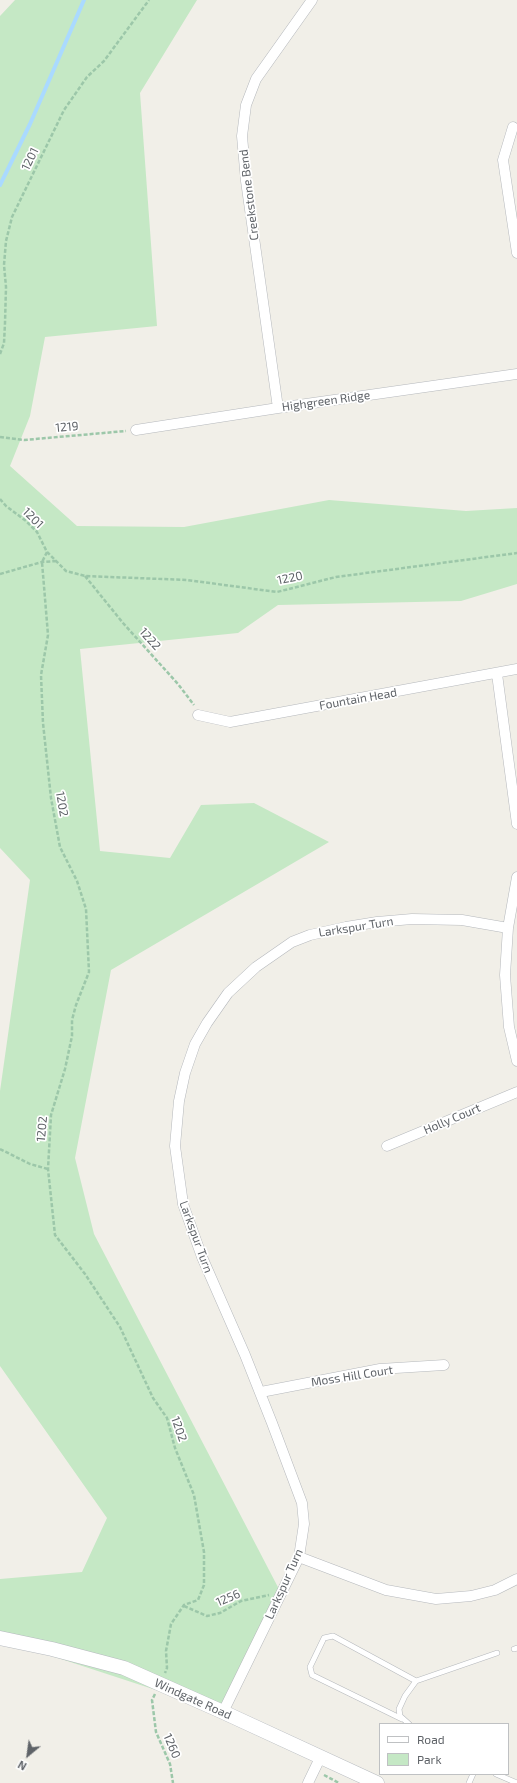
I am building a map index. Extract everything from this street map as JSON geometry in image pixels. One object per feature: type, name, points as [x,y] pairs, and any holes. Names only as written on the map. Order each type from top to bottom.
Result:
[{"type":"street","name":"Creekstone Bend","points":[[278,408],[246,181],[242,136],[246,105],[256,79],[312,0]]},
{"type":"street","points":[[512,127],[503,160],[517,253]]},
{"type":"street","name":"Highgreen Ridge","points":[[136,430],[517,374]]},
{"type":"street","name":"Fountain Head","points":[[198,715],[230,722],[517,670]]},
{"type":"street","points":[[497,674],[517,824]]},
{"type":"street","points":[[517,877],[508,928],[504,975],[509,1027],[517,1061]]},
{"type":"street","name":"Larkspur Turn","points":[[223,1712],[299,1557],[304,1524],[302,1503],[261,1392],[187,1220],[181,1193],[175,1146],[179,1101],[185,1073],[196,1044],[218,1006],[242,980],[292,942],[310,935],[346,926],[377,922],[435,918],[462,920],[508,928]]},
{"type":"street","name":"Holly Court","points":[[386,1146],[517,1092]]},
{"type":"street","name":"Moss Hill Court","points":[[261,1392],[380,1370],[444,1366]]},
{"type":"street","points":[[299,1557],[386,1590],[436,1599],[471,1596],[495,1590],[517,1579]]},
{"type":"street","name":"Windgate Road","points":[[0,1638],[124,1668],[321,1756],[377,1783]]},
{"type":"street","points":[[308,1783],[321,1756]]},
{"type":"lane","points":[[408,1723],[312,1675],[310,1667],[324,1638],[333,1636],[416,1681]]},
{"type":"lane","points":[[402,1719],[399,1709],[405,1696],[416,1681],[497,1653]]},
{"type":"lane","points":[[498,1775],[517,1783]]},
{"type":"path","name":"1201","points":[[0,354],[4,343],[6,241],[12,217],[64,110],[87,78],[104,61],[149,0]]},
{"type":"path","name":"1219","points":[[0,437],[24,440],[136,430]]},
{"type":"path","name":"1201","points":[[0,499],[6,506],[26,521],[37,532],[47,552],[66,571]]},
{"type":"path","points":[[42,562],[47,552]]},
{"type":"path","name":"1220","points":[[66,571],[85,576],[187,580],[277,592],[336,577],[517,553]]},
{"type":"path","points":[[0,574],[42,562],[56,561]]},
{"type":"path","name":"1202","points":[[42,562],[48,635],[41,675],[43,723],[51,798],[60,847],[77,881],[86,909],[89,972],[74,1012],[72,1036],[65,1069],[51,1115],[48,1169],[55,1235],[85,1274],[120,1327],[153,1398],[167,1418],[175,1448],[194,1495],[204,1552],[204,1585],[198,1600],[184,1605],[171,1624],[166,1651],[168,1668],[164,1674]]},
{"type":"path","name":"1222","points":[[85,576],[123,623],[191,699],[198,715]]},
{"type":"path","points":[[0,1149],[30,1164],[48,1169]]},
{"type":"path","name":"1256","points":[[184,1605],[207,1616],[220,1613],[241,1601],[281,1593]]},
{"type":"path","name":"1260","points":[[155,1694],[152,1700],[156,1732],[170,1764],[173,1783]]},
{"type":"path","points":[[314,1771],[339,1783]]},
{"type":"green space","points":[[15,0],[197,0],[140,93],[157,326],[45,337],[30,416],[10,466],[77,526],[184,527],[329,500],[466,511],[517,508],[517,584],[461,601],[278,605],[238,633],[80,649],[100,851],[170,858],[201,805],[254,803],[329,842],[111,970],[75,1158],[94,1234],[281,1593],[223,1712],[0,1639],[0,1579],[82,1572],[107,1518],[0,1366],[0,1091],[30,880],[0,848],[0,16]]},
{"type":"waterway","points":[[0,185],[30,124],[84,0]]}]
